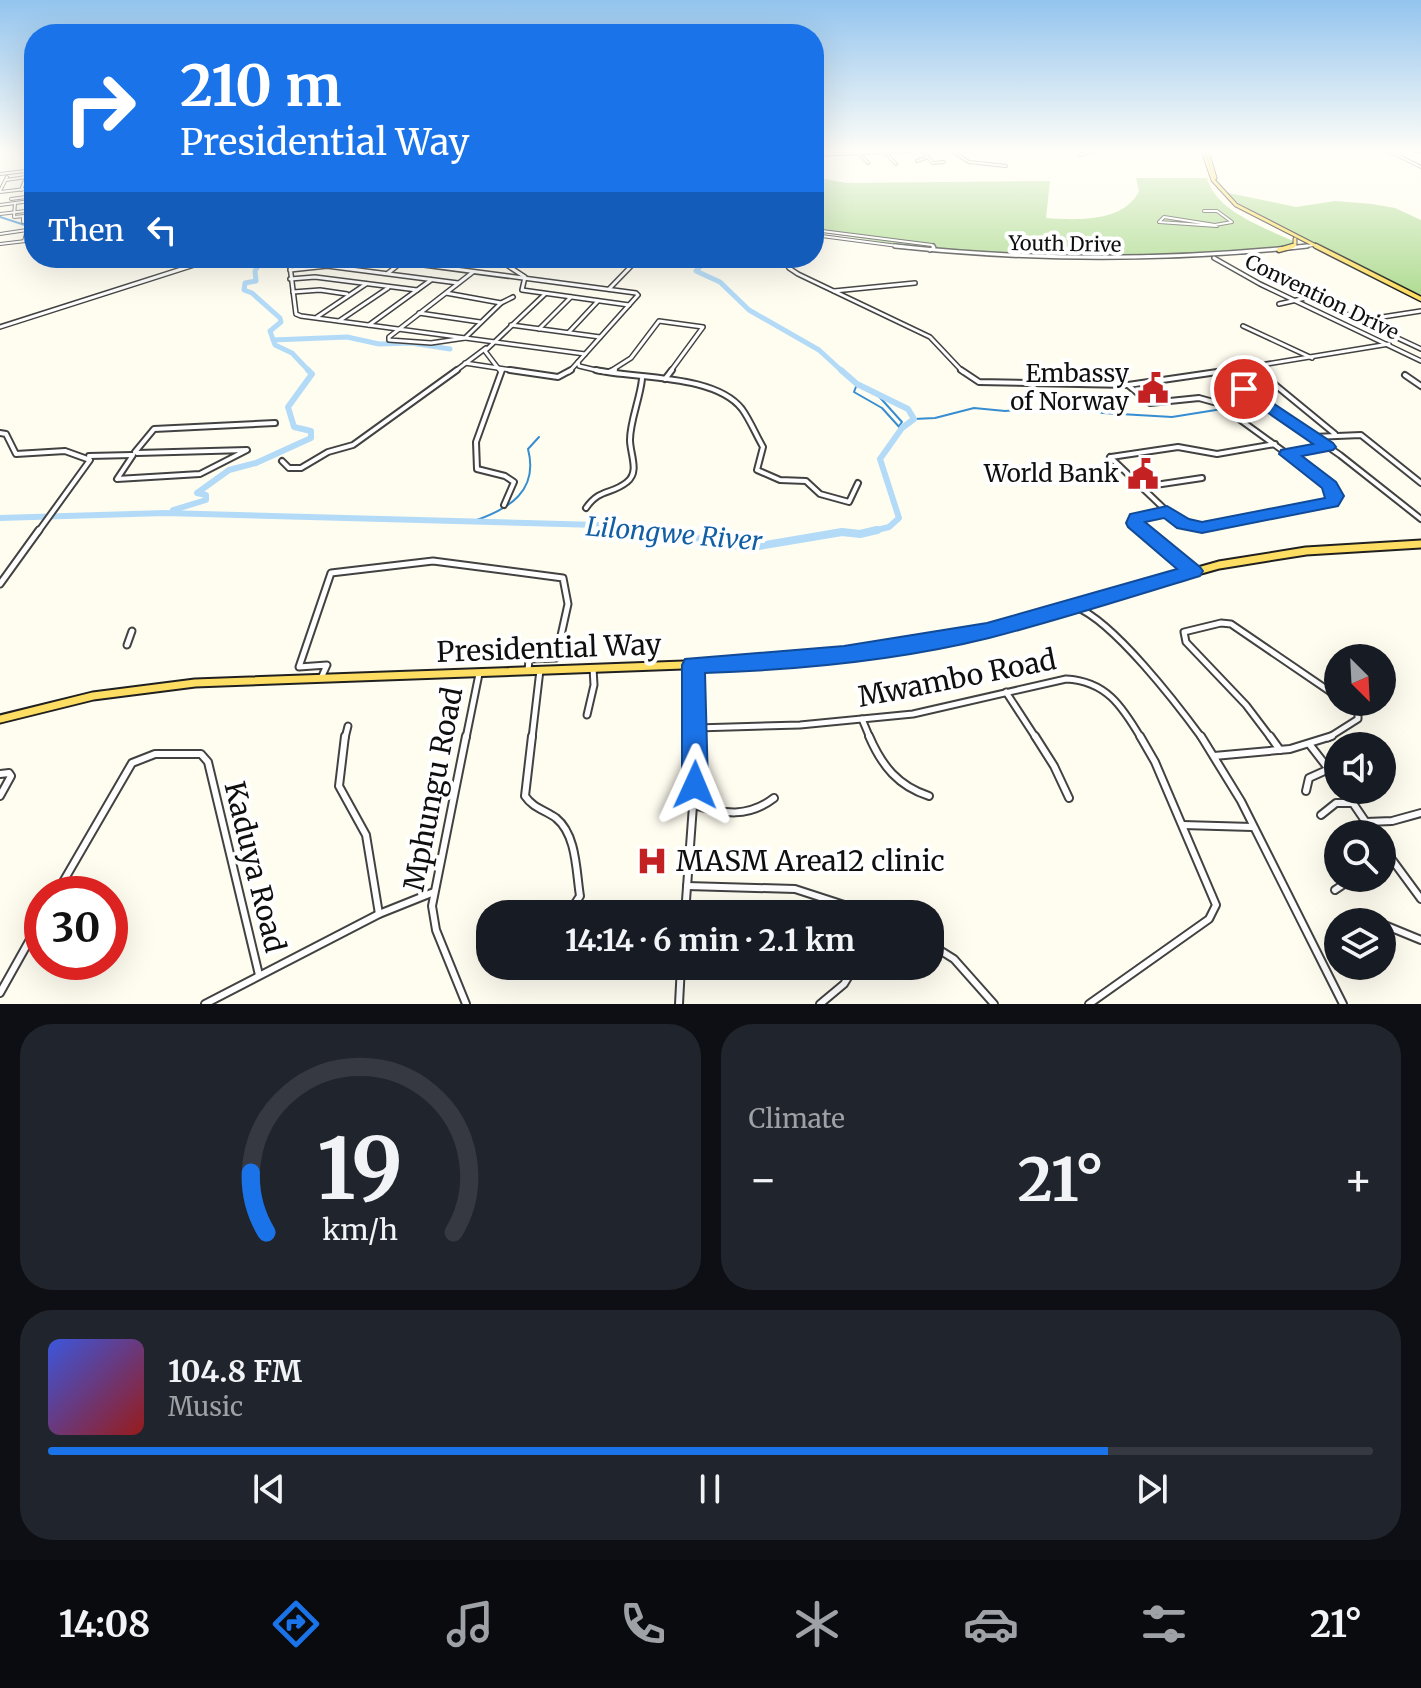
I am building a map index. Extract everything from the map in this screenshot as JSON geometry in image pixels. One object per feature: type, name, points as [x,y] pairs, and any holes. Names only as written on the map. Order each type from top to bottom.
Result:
[{"type":"main road","points":[[1230,198],[1246,212],[1284,232],[1421,298]]},
{"type":"main road","points":[[1232,198],[1314,246],[1421,298]]},
{"type":"main road","points":[[1279,250],[1293,247],[1297,242],[1284,232]]},
{"type":"main road","points":[[1302,247],[1334,256]]},
{"type":"main road","name":"Presidential Way","points":[[0,719],[122,691],[195,683],[786,661],[896,648],[971,635],[1193,571],[1306,551],[1421,542]]},
{"type":"street","points":[[8,204],[11,199],[20,198]]},
{"type":"street","points":[[0,205],[24,202]]},
{"type":"street","points":[[14,217],[15,203]]},
{"type":"street","points":[[1204,211],[1217,211],[1232,222],[1226,225],[1210,224],[1176,216],[1164,217],[1159,222],[1217,226]]},
{"type":"street","points":[[0,214],[24,212]]},
{"type":"street","points":[[14,217],[24,214]]},
{"type":"street","points":[[14,217],[23,217],[24,222]]},
{"type":"street","points":[[24,230],[2,234],[0,243],[24,241]]},
{"type":"street","points":[[824,231],[932,245],[934,248],[928,250]]},
{"type":"street","name":"Youth Drive","points":[[824,236],[928,250],[1067,259],[1212,256],[1314,246]]},
{"type":"street","name":"Convention Drive","points":[[1212,256],[1421,361]]},
{"type":"street","points":[[0,327],[185,268]]},
{"type":"street","points":[[308,268],[290,270],[296,314],[585,354]]},
{"type":"street","points":[[344,268],[458,283]]},
{"type":"street","points":[[388,273],[394,268]]},
{"type":"street","points":[[450,268],[638,295],[585,354],[580,365],[566,375],[555,377],[465,363]]},
{"type":"street","points":[[511,268],[526,278]]},
{"type":"street","points":[[609,289],[629,268]]},
{"type":"street","points":[[790,268],[831,291],[927,334],[976,382],[1128,385],[1389,344]]},
{"type":"street","points":[[474,271],[389,337],[390,340],[431,343],[465,338],[501,303],[513,297]]},
{"type":"street","points":[[290,279],[312,277],[417,290]]},
{"type":"street","points":[[526,278],[521,290],[629,305]]},
{"type":"street","points":[[369,325],[431,280]]},
{"type":"street","points":[[831,291],[915,283]]},
{"type":"street","points":[[315,318],[366,284]]},
{"type":"street","points":[[339,321],[390,287]]},
{"type":"street","points":[[293,292],[316,290],[350,294]]},
{"type":"street","points":[[446,293],[501,303]]},
{"type":"street","points":[[282,461],[296,470],[331,451],[353,445],[397,413],[416,404],[419,398],[486,348],[545,294]]},
{"type":"street","points":[[539,329],[571,297]]},
{"type":"street","points":[[1279,304],[1310,297],[1421,349]]},
{"type":"street","points":[[569,332],[598,301]]},
{"type":"street","points":[[1361,320],[1421,311]]},
{"type":"street","points":[[419,313],[480,322]]},
{"type":"street","points":[[607,372],[617,370],[659,321],[703,327],[662,380]]},
{"type":"street","points":[[511,325],[600,337]]},
{"type":"street","points":[[1243,326],[1312,358]]},
{"type":"street","points":[[1397,348],[1412,345]]},
{"type":"street","points":[[486,348],[488,357],[502,368]]},
{"type":"street","points":[[580,365],[642,378],[687,382],[729,396],[741,408],[763,447],[757,470],[771,479],[806,481],[820,494],[849,502],[858,483]]},
{"type":"street","points":[[1254,367],[1335,434]]},
{"type":"street","points":[[502,368],[476,442],[478,471],[502,474],[514,482],[504,505]]},
{"type":"street","points":[[1219,372],[1327,447],[1419,518]]},
{"type":"street","points":[[1405,375],[1421,386]]},
{"type":"street","points":[[586,508],[595,495],[626,483],[631,477],[634,465],[630,439],[640,401],[642,378]]},
{"type":"street","points":[[1128,385],[1150,403],[1196,398],[1213,401],[1275,444],[1330,486],[1335,496],[1331,503],[1202,527],[1184,524],[1167,512],[1110,457],[1178,447],[1217,454],[1275,444]]},
{"type":"street","points":[[0,433],[6,434],[14,453],[58,452],[86,456],[134,453],[247,450],[200,474],[117,479],[134,453],[154,429],[275,423]]},
{"type":"street","points":[[1312,437],[1361,435],[1421,483]]},
{"type":"street","points":[[1287,454],[1327,447]]},
{"type":"street","points":[[0,584],[97,455]]},
{"type":"street","points":[[86,456],[89,463]]},
{"type":"street","points":[[1142,487],[1202,478]]},
{"type":"street","points":[[1167,512],[1137,518],[1135,523],[1193,571]]},
{"type":"street","points":[[322,677],[327,665],[299,667],[331,573],[433,561],[563,578],[568,604],[556,658],[529,659],[528,671]]},
{"type":"street","points":[[1090,600],[1087,605],[1091,614],[1159,683],[1214,756],[1254,827],[1343,1004]]},
{"type":"street","points":[[1070,606],[1091,614]]},
{"type":"street","points":[[1280,750],[1246,705],[1186,642],[1184,632],[1221,623],[1231,624],[1324,687]]},
{"type":"street","points":[[127,645],[132,631]]},
{"type":"street","points":[[686,900],[694,805],[696,728],[693,665]]},
{"type":"street","points":[[587,715],[594,685],[593,668]]},
{"type":"street","points":[[540,670],[525,796],[529,805],[557,819],[566,831],[580,896],[577,900]]},
{"type":"street","name":"Mphungu Road","points":[[466,1004],[432,920],[434,892],[479,672]]},
{"type":"street","name":"Mwambo Road","points":[[696,728],[762,727],[913,714],[1072,678],[1099,686],[1139,735],[1215,899],[1215,911],[1209,919],[1089,1004]]},
{"type":"street","points":[[1006,692],[1054,766],[1069,798]]},
{"type":"street","points":[[1214,756],[1310,745],[1335,736],[1358,716]]},
{"type":"street","points":[[862,719],[878,754],[896,782],[929,796]]},
{"type":"street","points":[[348,726],[341,752],[339,786],[369,844],[379,914]]},
{"type":"street","points":[[1310,745],[1324,763]]},
{"type":"street","name":"Kaduya Road","points":[[66,876],[132,763],[155,754],[201,754],[208,762],[259,975]]},
{"type":"street","points":[[1306,791],[1311,776],[1324,771]]},
{"type":"street","points":[[0,774],[9,773],[11,776],[0,796]]},
{"type":"street","points":[[694,805],[722,814],[739,814],[758,810],[774,798]]},
{"type":"street","points":[[1321,815],[1335,804]]},
{"type":"street","points":[[1396,820],[1421,813]]},
{"type":"street","points":[[1183,825],[1254,827]]},
{"type":"street","points":[[1396,870],[1421,899]]},
{"type":"street","points":[[687,886],[795,889],[829,900]]},
{"type":"street","points":[[205,1004],[379,914],[434,892]]},
{"type":"street","points":[[1396,930],[1421,940]]},
{"type":"street","points":[[0,993],[24,950]]},
{"type":"street","points":[[944,953],[954,959],[994,1004]]},
{"type":"street","points":[[679,1004],[680,980]]},
{"type":"street","points":[[820,1004],[846,980]]},
{"type":"green space","points":[[824,198],[1048,198],[1046,218],[1071,219],[1111,214],[1134,198],[1219,198],[1246,219],[1301,245],[1195,257],[1054,258],[932,250],[824,233]]},
{"type":"green space","points":[[1232,198],[1252,198],[1296,207],[1335,201],[1372,204],[1395,208],[1421,220],[1421,295],[1294,237]]},
{"type":"waterway","points":[[0,217],[24,225]]},
{"type":"waterway","points":[[257,268],[256,281],[245,283],[244,290],[252,293],[280,318],[281,322],[270,331],[273,340]]},
{"type":"waterway","name":"Lilongwe River","points":[[699,268],[696,271],[720,282],[749,310],[819,350],[843,372]]},
{"type":"waterway","points":[[273,340],[347,337],[379,344],[411,343],[450,349]]},
{"type":"waterway","points":[[273,340],[275,345],[292,353],[310,372]]},
{"type":"waterway","name":"Lilongwe River","points":[[841,370],[857,384],[908,409],[914,419],[902,428],[880,459],[899,518],[889,527],[877,530]]},
{"type":"waterway","points":[[173,510],[206,500],[206,495],[197,493],[229,470],[256,463],[311,438],[311,431],[294,427],[288,407],[312,374],[310,372]]},
{"type":"waterway","points":[[857,384],[854,392],[882,408],[901,429]]},
{"type":"waterway","points":[[875,392],[902,422],[899,426]]},
{"type":"waterway","points":[[914,419],[935,418],[974,408],[1005,411],[1063,406],[1103,413],[1172,417],[1222,409]]},
{"type":"waterway","points":[[474,521],[499,511],[525,487],[530,464],[528,449],[539,437]]},
{"type":"waterway","name":"Lilongwe River","points":[[0,518],[165,513],[634,526],[663,532]]},
{"type":"waterway","name":"Lilongwe River","points":[[653,530],[721,544],[753,547],[842,532],[860,534],[877,530]]},
{"type":"waterway","name":"Lilongwe River","points":[[869,532],[877,530]]},
{"type":"place","name":"Embassy of Norway","points":[[1153,388]]},
{"type":"place","name":"World Bank","points":[[1143,474]]},
{"type":"place","name":"MASM Area12 clinic","points":[[652,861]]},
{"type":"route","points":[[695,785],[693,665],[844,655],[987,631],[1193,571],[1135,523],[1137,518],[1167,512],[1184,524],[1202,527],[1331,503],[1335,496],[1330,486],[1287,454],[1327,447],[1244,389]]}]
